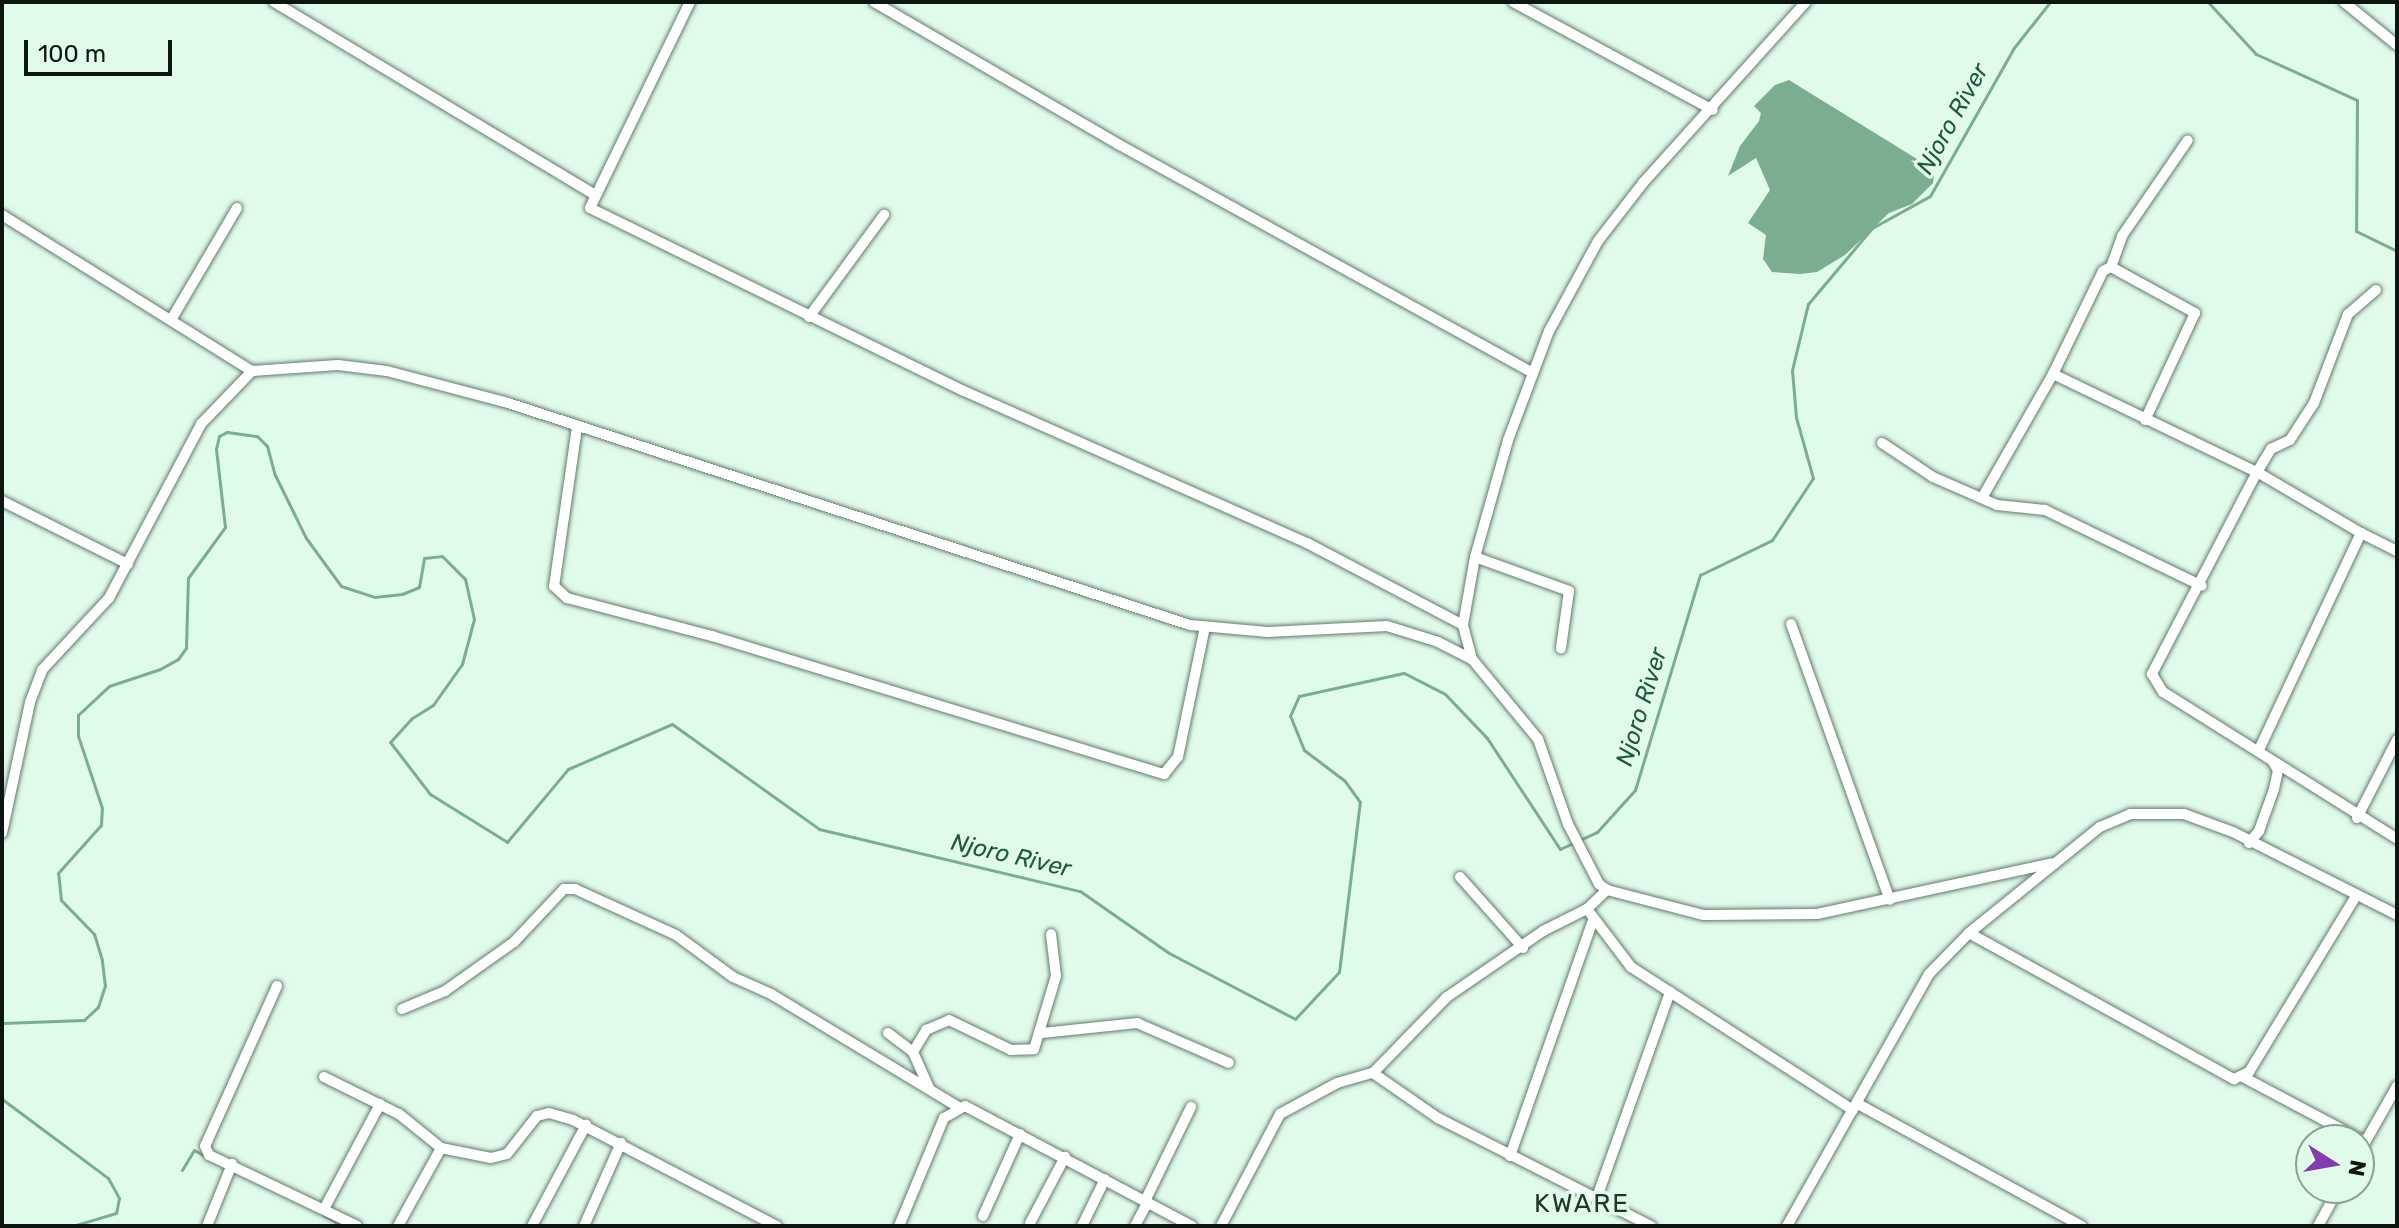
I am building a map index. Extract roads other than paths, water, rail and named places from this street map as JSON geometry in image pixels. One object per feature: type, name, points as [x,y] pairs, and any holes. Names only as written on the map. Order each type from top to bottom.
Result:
[{"type":"street","points":[[274,2],[594,194]]},
{"type":"street","points":[[690,2],[594,194],[590,208],[809,317],[1155,479],[1307,543],[1463,625]]},
{"type":"street","points":[[874,2],[1118,144],[1533,373]]},
{"type":"street","points":[[1513,2],[1652,82],[1713,110]]},
{"type":"street","points":[[1472,659],[1463,625],[1475,557],[1508,440],[1549,331],[1598,241],[1643,183],[1713,110],[1806,2]]},
{"type":"street","points":[[2344,2],[2397,45]]},
{"type":"street","points":[[1982,498],[2053,374],[2103,271],[2111,267],[2122,236],[2188,140]]},
{"type":"street","points":[[171,320],[237,208]]},
{"type":"street","points":[[2,215],[252,371]]},
{"type":"street","points":[[809,317],[884,215]]},
{"type":"street","points":[[2111,267],[2195,313],[2145,420]]},
{"type":"street","points":[[2376,290],[2348,314],[2329,373],[2303,421],[2290,440],[2271,449],[2257,472],[2202,586],[2156,665],[2153,681],[2163,692],[2259,750],[2357,818],[2397,839]]},
{"type":"street","points":[[3,826],[30,702],[42,670],[87,626],[128,564],[201,424],[252,371],[296,365],[387,371],[577,427],[1205,627],[1268,632],[1387,626],[1438,642],[1472,659],[1538,739],[1568,824],[1594,874],[1607,890],[1704,915],[1817,914],[2052,863]]},
{"type":"street","points":[[2053,374],[2257,472],[2397,551]]},
{"type":"street","points":[[577,427],[554,586],[567,598],[712,636],[1152,773],[1164,774],[1178,757],[1205,627]]},
{"type":"street","points":[[1882,443],[1933,477],[1997,505],[2045,510],[2202,586]]},
{"type":"street","points":[[2,501],[128,564]]},
{"type":"street","points":[[2259,750],[2361,533]]},
{"type":"street","points":[[1475,557],[1569,591],[1561,648]]},
{"type":"street","points":[[1791,624],[1890,900]]},
{"type":"street","points":[[2357,818],[2397,740]]},
{"type":"street","points":[[2249,843],[2259,831],[2274,789],[2278,770],[2271,761]]},
{"type":"street","points":[[1787,1226],[1929,974],[1969,933],[2100,827],[2140,812],[2184,814],[2397,915]]},
{"type":"street","points":[[1460,877],[1523,948]]},
{"type":"street","points":[[402,1009],[445,991],[514,942],[564,889],[575,889],[676,935],[733,977],[771,994],[958,1107],[1020,1134],[1192,1226]]},
{"type":"street","points":[[1221,1226],[1280,1114],[1337,1083],[1373,1073],[1447,997],[1523,948],[1543,931],[1587,909],[1607,890]]},
{"type":"street","points":[[2243,1077],[2356,896]]},
{"type":"street","points":[[1587,909],[1631,967],[1670,992],[1855,1107],[2082,1226]]},
{"type":"street","points":[[1510,1156],[1593,920]]},
{"type":"street","points":[[1969,933],[2227,1078],[2243,1077],[2331,1124]]},
{"type":"street","points":[[913,1052],[926,1030],[943,1020],[1011,1050],[1034,1049],[1042,1033],[1058,961],[1051,934]]},
{"type":"street","points":[[277,986],[207,1136],[209,1155],[357,1226]]},
{"type":"street","points":[[1596,1200],[1670,992]]},
{"type":"street","points":[[1042,1033],[1137,1023],[1229,1063]]},
{"type":"street","points":[[888,1033],[913,1052],[929,1088]]},
{"type":"street","points":[[1373,1073],[1402,1096],[1510,1156],[1651,1226]]},
{"type":"street","points":[[324,1077],[380,1104],[441,1148],[498,1158],[507,1154],[537,1116],[549,1113],[586,1125],[777,1226]]},
{"type":"street","points":[[2375,1124],[2397,1086]]},
{"type":"street","points":[[324,1209],[380,1104]]},
{"type":"street","points":[[899,1226],[944,1118],[958,1107]]},
{"type":"street","points":[[1135,1226],[1191,1107]]},
{"type":"street","points":[[532,1226],[586,1125]]},
{"type":"street","points":[[983,1216],[1020,1134]]},
{"type":"street","points":[[584,1226],[621,1143]]},
{"type":"street","points":[[398,1226],[441,1148]]},
{"type":"street","points":[[1030,1223],[1065,1157]]},
{"type":"street","points":[[207,1226],[232,1164]]},
{"type":"street","points":[[1082,1226],[1105,1179]]},
{"type":"street","points":[[2318,1226],[2330,1204]]},
{"type":"waterway","name":"Njoro River","points":[[2,1023],[84,1020],[98,1007],[105,986],[102,960],[94,934],[61,900],[58,873],[101,825],[102,808],[78,736],[78,715],[109,686],[160,669],[178,659],[186,648],[188,578],[225,527],[216,449],[219,436],[227,432],[257,436],[267,446],[275,475],[306,538],[341,586],[374,597],[402,594],[419,587],[424,558],[442,556],[465,579],[474,619],[462,664],[433,705],[411,719],[390,742],[430,794],[507,842],[568,769],[672,724],[819,829],[1080,891],[1169,953],[1295,1019],[1339,972],[1360,802],[1345,781],[1304,750],[1290,716],[1299,696],[1404,673],[1445,694],[1487,738],[1560,849],[1597,832],[1635,790],[1700,575],[1772,540],[1813,478],[1796,417],[1792,370],[1808,304],[1872,228],[1930,196],[2013,49],[2050,2]]},
{"type":"waterway","name":"Njoro River","points":[[2208,2],[2256,54],[2357,100],[2356,231],[2397,251]]},
{"type":"waterway","name":"Njoro River","points":[[2,1099],[108,1178],[119,1198],[116,1213],[72,1226]]},
{"type":"waterway","points":[[182,1170],[194,1150],[205,1156]]},
{"type":"waterway","points":[[323,1215],[343,1226]]},
{"type":"district","name":"KWARE","points":[[1582,1204]]}]
